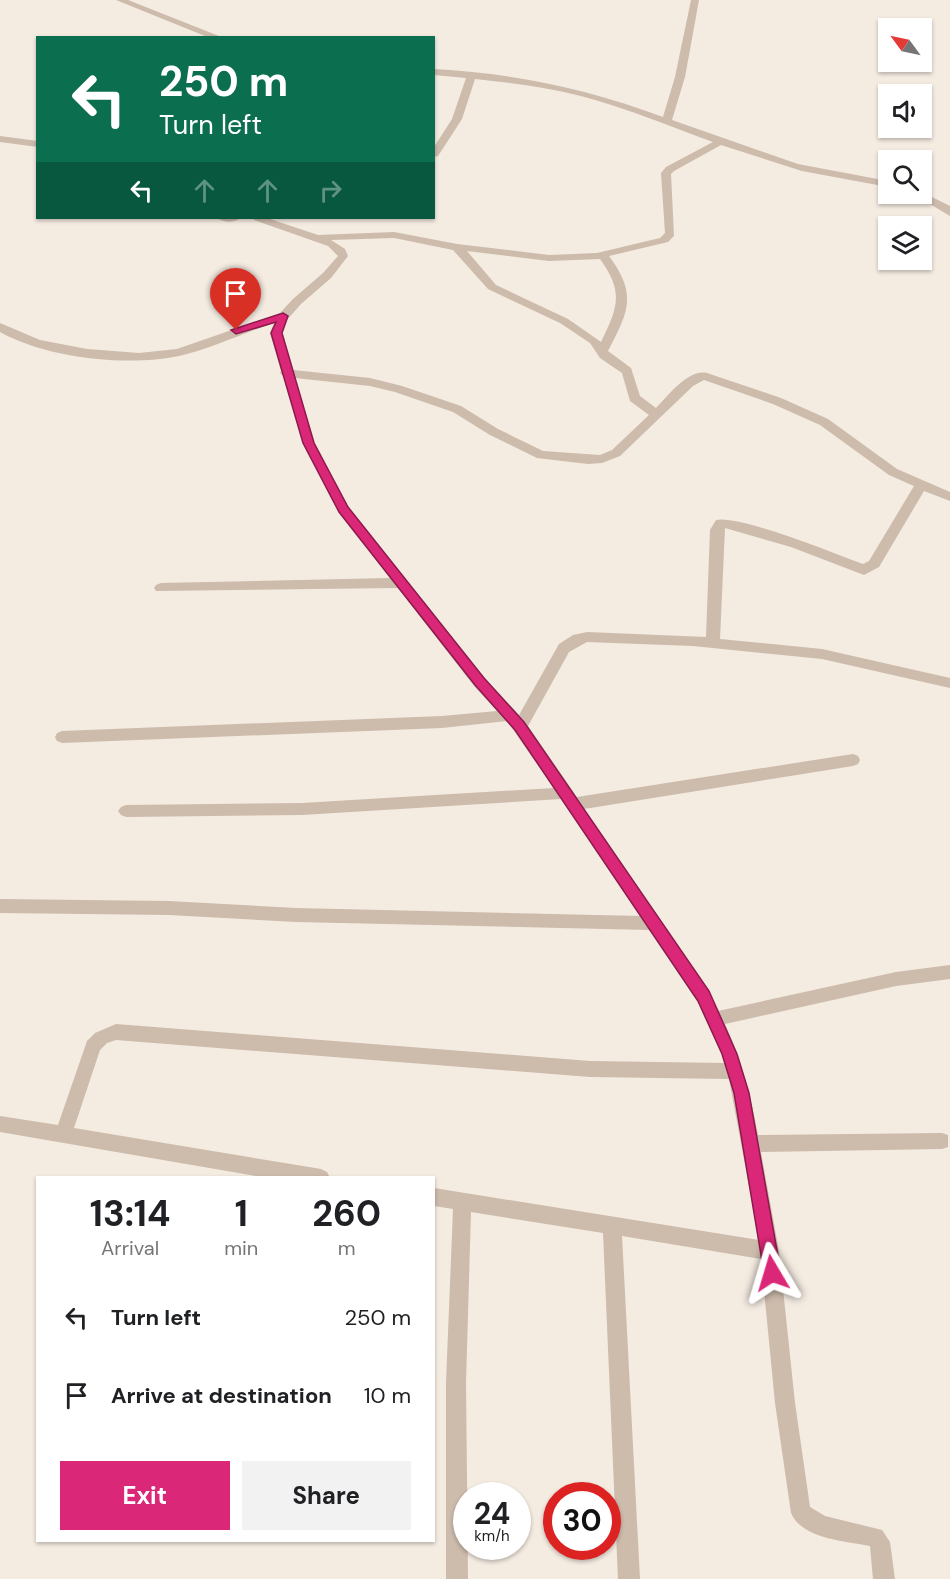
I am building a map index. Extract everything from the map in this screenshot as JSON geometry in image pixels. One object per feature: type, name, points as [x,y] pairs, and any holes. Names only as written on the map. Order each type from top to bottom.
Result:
[{"type":"street","points":[[120,0],[215,36]]},
{"type":"street","points":[[667,121],[681,77],[695,0]]},
{"type":"street","points":[[187,36],[194,28]]},
{"type":"street","points":[[435,72],[472,75],[570,90],[667,121],[796,167],[878,182]]},
{"type":"street","points":[[435,152],[457,119],[472,75]]},
{"type":"street","points":[[0,139],[36,144]]},
{"type":"street","points":[[308,237],[345,238],[394,235],[457,247],[549,258],[603,255],[664,240],[670,234],[666,173],[722,141]]},
{"type":"street","points":[[932,201],[946,208],[950,213]]},
{"type":"street","points":[[0,327],[6,332],[45,345],[99,355],[146,356],[178,352],[283,316],[336,267],[343,256],[337,247],[261,219]]},
{"type":"street","points":[[457,247],[492,287],[564,321],[594,340],[604,355],[627,371],[634,398],[655,413]]},
{"type":"street","points":[[602,351],[620,315],[625,298],[618,274],[603,255]]},
{"type":"street","points":[[283,316],[276,333],[286,373],[309,443],[343,510],[479,682],[516,720],[656,924],[703,996],[714,1019],[735,1071],[770,1251],[785,1403],[801,1514],[820,1526],[875,1537],[880,1542],[884,1579]]},
{"type":"street","points":[[286,373],[370,382],[398,389],[456,409],[494,432],[549,456],[588,460],[610,457],[695,378],[711,378],[777,401],[824,422],[893,472],[950,497]]},
{"type":"street","points":[[713,643],[717,530],[721,523],[732,524],[796,544],[864,570],[874,564],[921,486]]},
{"type":"street","points":[[161,588],[400,583]]},
{"type":"street","points":[[516,720],[564,648],[578,639],[681,640],[822,654],[950,683]]},
{"type":"street","points":[[62,737],[516,720]]},
{"type":"street","points":[[126,811],[302,809],[570,798],[853,760]]},
{"type":"street","points":[[0,906],[169,908],[296,915],[656,924]]},
{"type":"street","points":[[714,1019],[896,979],[950,972]]},
{"type":"street","points":[[64,1133],[93,1046],[101,1038],[116,1032],[590,1070],[735,1071]]},
{"type":"street","points":[[0,1124],[310,1176]]},
{"type":"street","points":[[751,1144],[942,1141]]},
{"type":"street","points":[[435,1197],[770,1251]]},
{"type":"street","points":[[457,1579],[456,1383],[462,1201]]},
{"type":"street","points":[[612,1226],[629,1579]]},
{"type":"route","points":[[236,330],[283,316],[276,333],[286,373],[309,443],[343,510],[479,682],[512,715],[703,996],[730,1054],[742,1093],[772,1273]]}]
